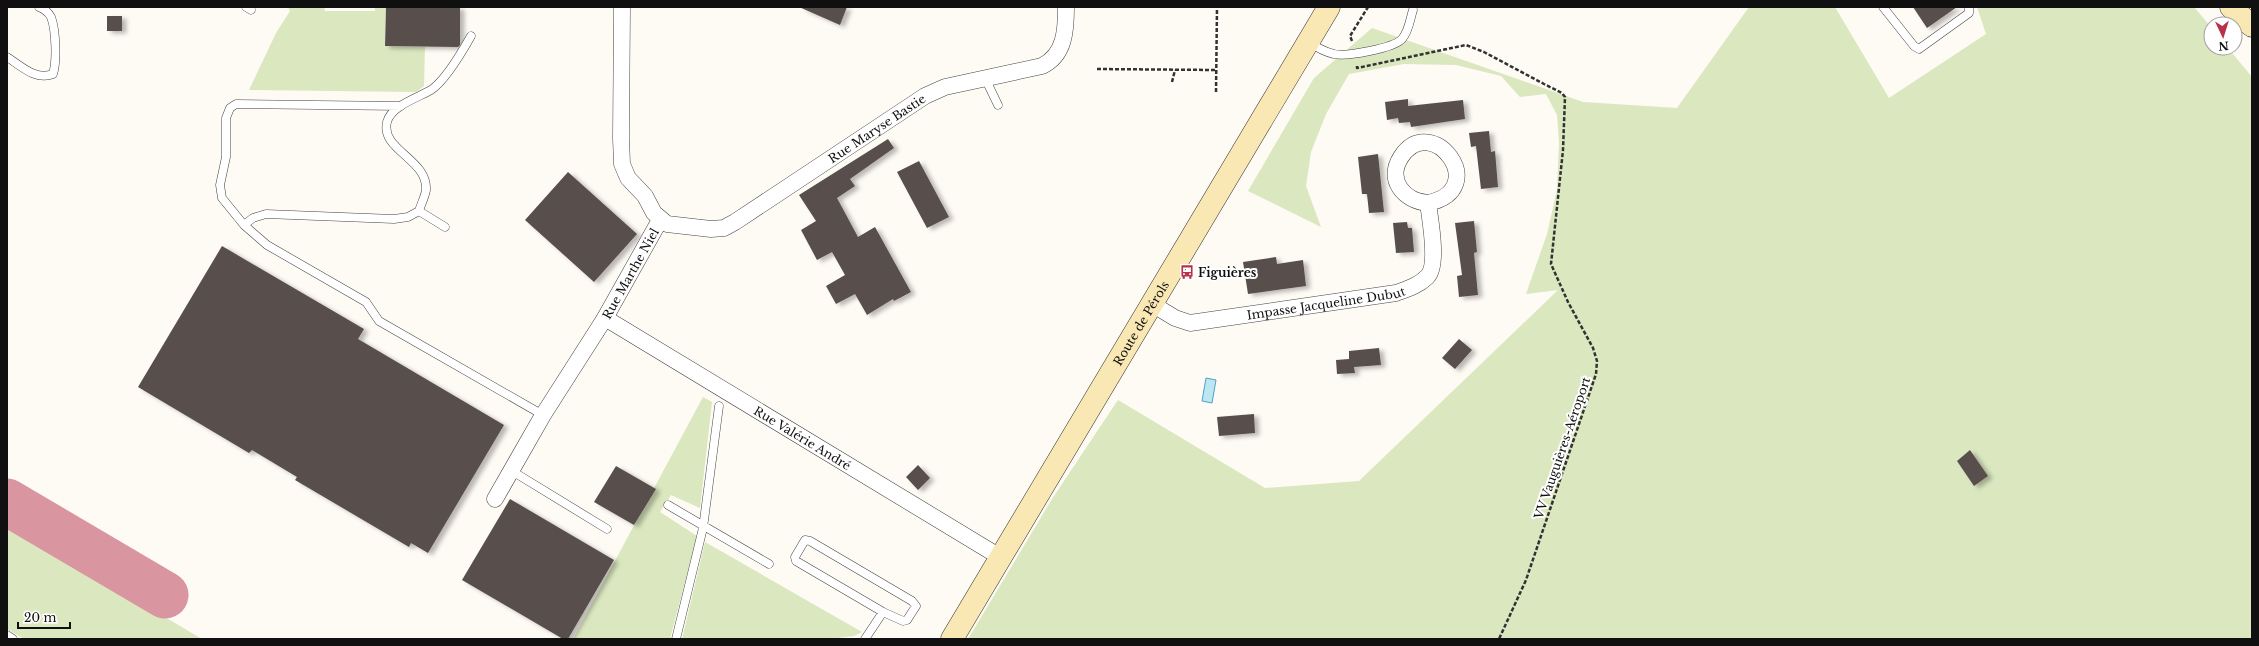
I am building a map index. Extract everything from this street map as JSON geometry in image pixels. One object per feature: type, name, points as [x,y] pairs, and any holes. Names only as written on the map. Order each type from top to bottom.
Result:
[{"type":"street","name":"Rue Marthe Niel","points":[[495,499],[543,416],[605,318],[660,220],[645,196],[628,178],[622,164],[622,7]]},
{"type":"street","name":"Rue Maryse Bastie","points":[[660,220],[667,224],[688,228],[724,228],[925,96],[945,87],[1042,66],[1052,61],[1060,48],[1065,33],[1066,7]]},
{"type":"street","name":"Route de Pérols","points":[[952,639],[1329,7]]},
{"type":"street","points":[[2231,7],[2252,26]]},
{"type":"street","points":[[2240,7],[2252,21]]},
{"type":"street","name":"Impasse Jacqueline Dubut","points":[[1152,304],[1175,318],[1190,323],[1396,293],[1415,286],[1428,276],[1433,263],[1428,204]]},
{"type":"street","name":"Rue Valérie André","points":[[605,318],[1000,558]]},
{"type":"lane","points":[[7,57],[37,76],[45,77],[53,74],[56,65],[53,26],[50,16],[39,7]]},
{"type":"lane","points":[[1884,7],[1914,46],[1919,49],[1969,13],[1970,7]]},
{"type":"lane","points":[[1308,41],[1335,54],[1354,53],[1395,45],[1405,34],[1413,10]]},
{"type":"lane","points":[[244,226],[253,218],[266,214],[394,219],[408,217],[419,211],[426,191],[424,176],[411,158],[393,145],[387,132],[387,123],[391,114],[401,106],[433,89],[460,58],[470,36]]},
{"type":"lane","points":[[985,78],[998,105]]},
{"type":"lane","points":[[401,106],[236,104],[230,108],[226,118],[226,157],[220,185],[222,198],[244,226],[267,245],[366,302],[379,321],[543,416]]},
{"type":"lane","points":[[419,211],[445,227]]},
{"type":"lane","points":[[676,639],[703,528],[719,406]]},
{"type":"lane","points":[[512,471],[606,529]]},
{"type":"lane","points":[[668,505],[703,528],[769,564]]},
{"type":"lane","points":[[805,540],[810,541],[912,601],[916,606],[907,620],[903,621],[883,612],[796,561],[795,557],[805,540]]},
{"type":"lane","points":[[865,639],[883,612]]},
{"type":"lane","points":[[7,635],[13,639]]},
{"type":"path","points":[[1216,92],[1217,7]]},
{"type":"path","points":[[1354,53],[1350,36],[1368,7]]},
{"type":"path","name":"VV Vauguières-Aéroport","points":[[1354,53],[1357,68],[1470,46],[1562,93],[1565,97],[1564,150],[1551,264],[1568,302],[1593,348],[1597,361],[1596,374],[1526,580],[1499,639]]},
{"type":"path","points":[[1097,69],[1216,70]]},
{"type":"path","points":[[1172,82],[1176,70]]},
{"type":"green space","points":[[288,7],[324,7],[325,11],[375,11],[375,7],[386,7],[385,46],[425,47],[424,86],[416,92],[249,90],[276,33],[290,11]]},
{"type":"green space","points":[[1749,7],[1835,7],[1889,98],[1986,34],[1977,7],[2194,7],[2203,18],[2203,56],[2235,56],[2252,77],[2252,639],[968,639],[1052,499],[1118,400],[1265,488],[1359,481],[1558,290],[1526,294],[1547,234],[1557,190],[1559,142],[1557,115],[1546,94],[1520,97],[1501,76],[1456,65],[1404,64],[1349,74],[1326,114],[1311,152],[1306,186],[1321,227],[1248,191],[1314,78],[1372,28],[1583,102],[1677,108]]},
{"type":"green space","points":[[703,397],[712,402],[700,508],[671,495],[660,512],[697,536],[670,639],[573,639]]},
{"type":"green space","points":[[7,524],[202,639],[24,639],[7,629]]},
{"type":"green space","points":[[705,542],[862,632],[854,636],[829,639],[682,639]]},
{"type":"water","points":[[1206,378],[1216,380],[1212,403],[1202,401]]},
{"type":"building","points":[[386,7],[460,7],[460,45],[458,47],[385,46]]},
{"type":"building","points":[[799,7],[847,7],[840,25]]},
{"type":"building","points":[[1913,7],[1957,7],[1927,28]]},
{"type":"building","points":[[107,16],[122,16],[122,31],[107,31]]},
{"type":"building","points":[[1408,99],[1408,106],[1463,100],[1465,119],[1411,127],[1410,122],[1399,123],[1398,118],[1387,120],[1385,102]]},
{"type":"building","points":[[1489,131],[1491,152],[1495,151],[1498,187],[1481,189],[1476,146],[1471,147],[1469,133]]},
{"type":"building","points":[[888,139],[894,148],[850,179],[855,186],[837,198],[858,237],[875,227],[911,292],[894,301],[893,299],[867,315],[855,294],[836,304],[826,286],[845,275],[832,252],[817,260],[801,230],[816,221],[799,195]]},
{"type":"building","points":[[1378,154],[1384,212],[1369,213],[1367,194],[1362,194],[1358,157]]},
{"type":"building","points":[[919,161],[949,217],[927,228],[897,172]]},
{"type":"building","points":[[568,172],[637,234],[594,282],[525,220]]},
{"type":"building","points":[[1474,221],[1477,252],[1474,253],[1478,295],[1459,297],[1457,276],[1462,275],[1455,223]]},
{"type":"building","points":[[1407,222],[1408,228],[1412,228],[1414,252],[1396,253],[1393,223]]},
{"type":"building","points":[[222,246],[364,329],[358,339],[504,425],[428,553],[411,543],[409,547],[295,480],[297,477],[252,450],[249,453],[138,387]]},
{"type":"building","points":[[1276,257],[1277,264],[1303,260],[1306,286],[1248,294],[1243,262]]},
{"type":"building","points":[[1459,339],[1472,350],[1455,369],[1442,358]]},
{"type":"building","points":[[1379,348],[1381,365],[1354,367],[1355,373],[1337,374],[1336,360],[1349,359],[1349,351]]},
{"type":"building","points":[[1254,414],[1255,433],[1219,436],[1217,417]]},
{"type":"building","points":[[1970,450],[1988,476],[1974,486],[1957,461]]},
{"type":"building","points":[[918,465],[930,478],[918,490],[906,477]]},
{"type":"building","points":[[616,466],[656,489],[634,525],[594,502]]},
{"type":"building","points":[[510,499],[614,560],[568,639],[563,639],[462,580]]},
{"type":"taxiway","points":[[7,502],[165,595]]},
{"type":"place","name":"Figuières","points":[[1187,272]]}]
